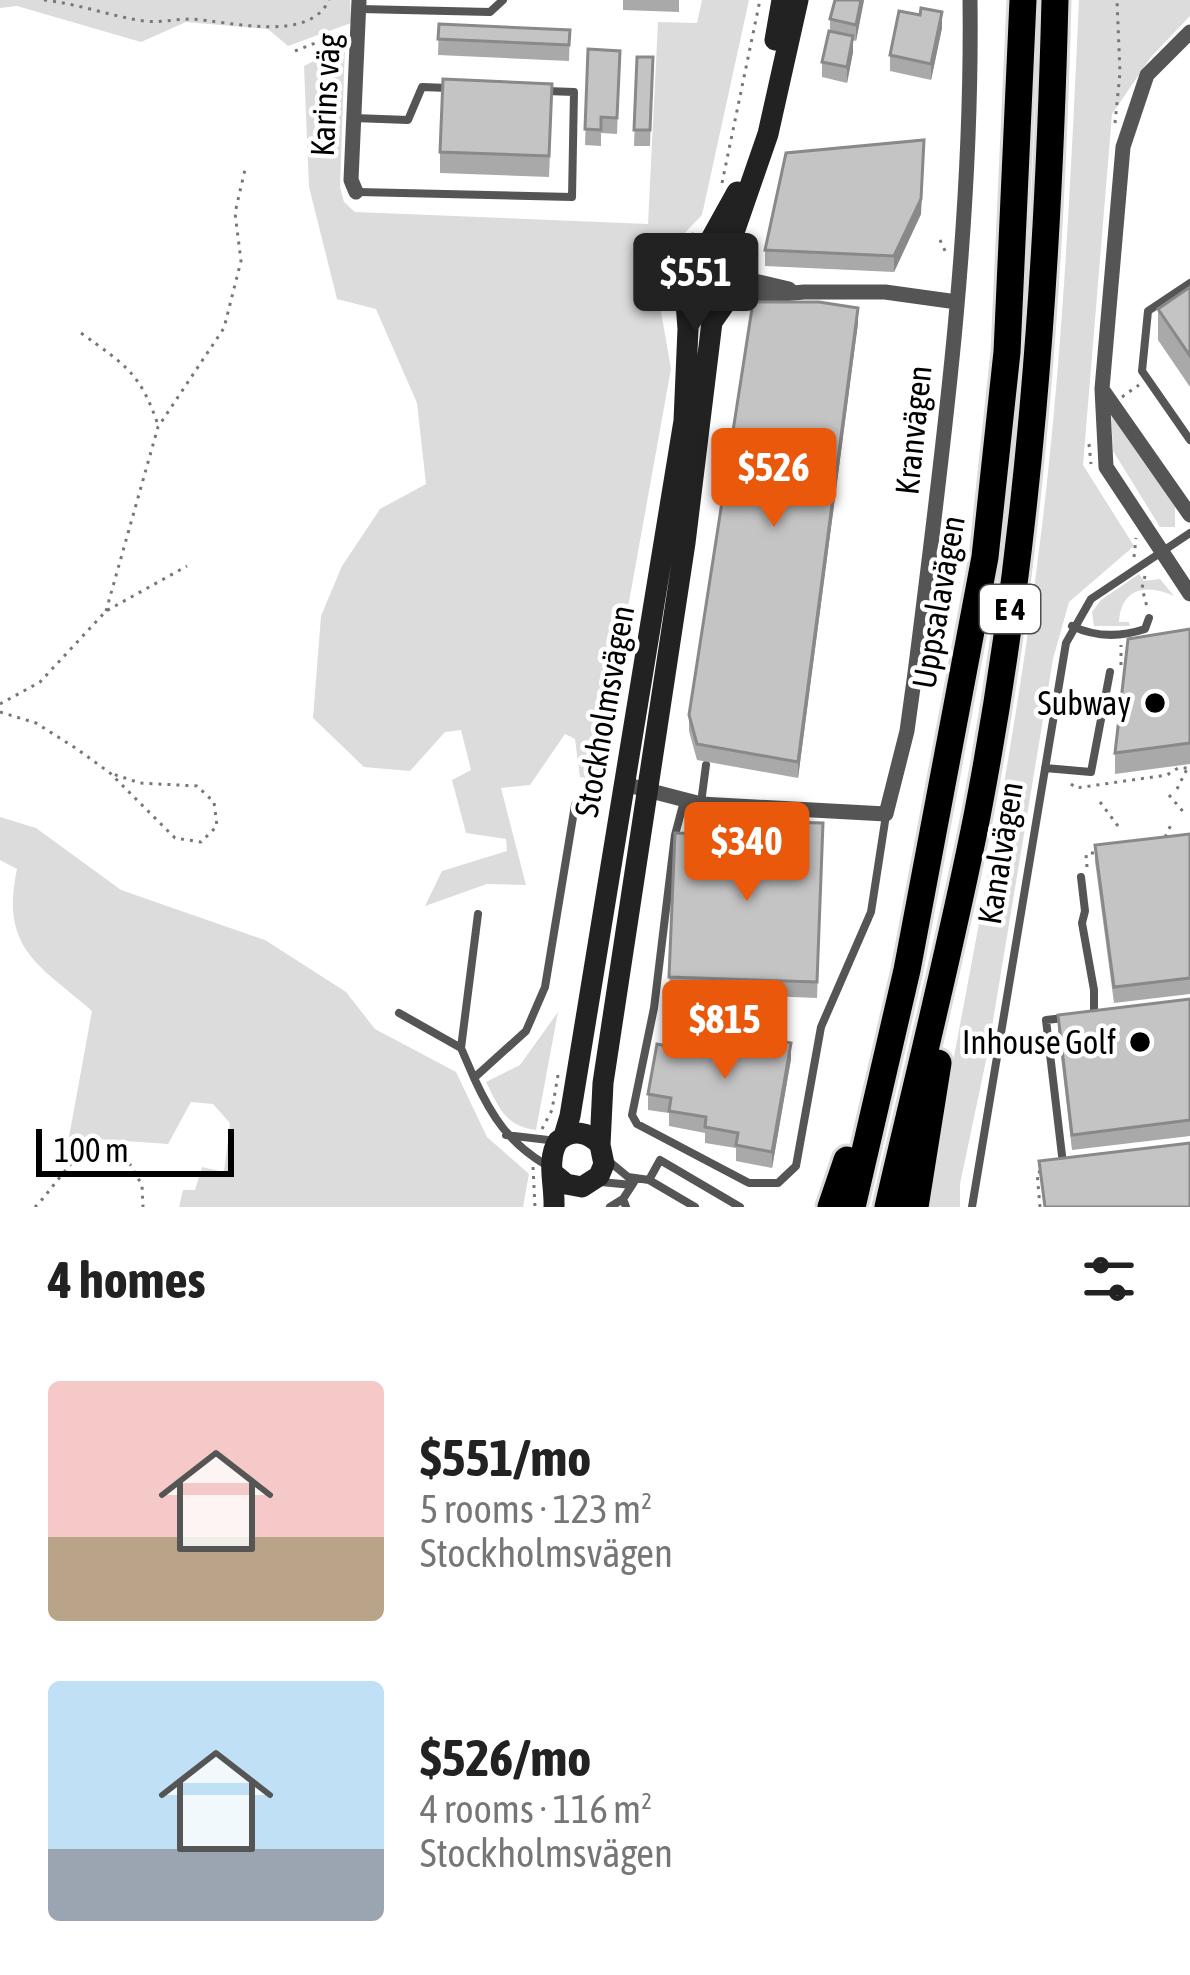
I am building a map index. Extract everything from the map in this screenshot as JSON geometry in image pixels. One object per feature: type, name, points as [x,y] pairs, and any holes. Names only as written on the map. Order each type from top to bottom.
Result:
[{"type":"highway","name":"Uppsalavägen","points":[[852,1207],[907,970],[985,556],[1007,352],[1023,0]]},
{"type":"highway","name":"Uppsalavägen","points":[[888,1207],[977,814],[1017,562],[1039,358],[1055,0]]},
{"type":"highway","points":[[831,1207],[851,1148],[950,737]]},
{"type":"highway","points":[[915,1207],[977,814]]},
{"type":"main road","name":"Stockholmsvägen","points":[[583,1192],[602,1170],[603,1082],[635,787],[684,422],[688,329],[683,276],[700,257],[745,174],[782,0]]},
{"type":"main road","name":"Stockholmsvägen","points":[[554,1207],[551,1154],[561,1139],[685,543],[712,322],[735,284],[732,238],[768,134],[798,0]]},
{"type":"main road","points":[[700,257],[715,256],[731,268]]},
{"type":"main road","points":[[686,294],[702,307],[726,301]]},
{"type":"main road","points":[[561,1139],[584,1133],[602,1151]]},
{"type":"main road","points":[[553,1171],[583,1192]]},
{"type":"street","name":"Kranvägen","points":[[886,814],[913,689],[964,241],[970,0]]},
{"type":"street","name":"Karins väg","points":[[356,192],[350,180],[359,4]]},
{"type":"street","points":[[1190,32],[1147,75],[1123,147],[1102,389],[1106,467],[1190,595]]},
{"type":"street","points":[[731,268],[746,279],[804,292]]},
{"type":"street","points":[[726,301],[804,292],[885,292],[956,302]]},
{"type":"street","points":[[1102,389],[1190,515]]},
{"type":"street","points":[[635,787],[693,802],[886,814]]},
{"type":"lane","points":[[359,4],[490,12],[503,0]]},
{"type":"lane","points":[[352,118],[408,120],[422,87],[466,88]]},
{"type":"lane","points":[[356,192],[572,197],[574,92],[531,91]]},
{"type":"lane","points":[[1190,284],[1148,311],[1142,371],[1190,440]]},
{"type":"lane","points":[[1149,618],[1145,629],[1120,634],[1096,634],[1072,626],[1104,587],[1190,532]]},
{"type":"lane","name":"Kanalvägen","points":[[972,1207],[1072,626]]},
{"type":"lane","points":[[1045,768],[1091,772],[1110,672]]},
{"type":"lane","points":[[706,766],[675,835],[654,1008],[632,1115],[637,1124],[749,1183],[778,1183],[796,1166],[821,1027],[871,911],[886,814]]},
{"type":"lane","points":[[474,1078],[526,1031],[545,987],[574,805]]},
{"type":"lane","points":[[1072,1163],[1062,1164],[1046,1020],[1098,1014],[1082,923],[1084,876]]},
{"type":"lane","points":[[478,914],[461,1048],[492,1118],[505,1135],[553,1171]]},
{"type":"lane","points":[[399,1013],[461,1048]]},
{"type":"lane","points":[[505,1135],[561,1139]]},
{"type":"lane","points":[[602,1151],[633,1183]]},
{"type":"lane","points":[[649,1180],[660,1160],[740,1207]]},
{"type":"lane","points":[[583,1192],[649,1180],[695,1207]]},
{"type":"lane","points":[[610,1207],[624,1203],[633,1183]]},
{"type":"path","points":[[44,0],[83,4],[151,22],[188,19],[278,28],[314,18],[329,0]]},
{"type":"path","points":[[295,51],[334,37]]},
{"type":"path","points":[[106,610],[158,427],[224,328],[241,261],[235,213],[246,165]]},
{"type":"path","points":[[81,333],[129,368],[146,389],[158,427]]},
{"type":"path","points":[[1117,401],[1148,379]]},
{"type":"path","points":[[0,704],[40,682],[106,610],[187,566]]},
{"type":"path","points":[[1146,575],[1142,588],[1149,618]]},
{"type":"path","points":[[0,712],[36,723],[110,773],[175,838],[201,842],[217,826],[214,802],[197,786],[140,783],[110,773]]},
{"type":"path","points":[[1099,784],[1167,779],[1178,768],[1189,768],[1177,789]]},
{"type":"path","points":[[1169,795],[1186,814]]},
{"type":"path","points":[[1100,802],[1118,826]]},
{"type":"path","points":[[1171,825],[1162,844],[1175,842]]},
{"type":"path","points":[[1084,876],[1086,854],[1103,851]]},
{"type":"path","points":[[35,1207],[79,1153],[94,1147],[124,1154],[142,1185],[143,1207]]},
{"type":"path","points":[[1040,1207],[1037,1172],[1054,1170]]},
{"type":"shaded area","points":[[0,0],[350,0],[351,23],[288,46],[268,29],[186,22],[141,42],[17,6],[0,8]]},
{"type":"shaded area","points":[[702,0],[749,0],[702,215],[672,246],[655,277],[671,369],[597,779],[580,777],[575,739],[565,734],[530,785],[501,788],[526,885],[487,884],[425,906],[442,871],[507,851],[506,839],[466,833],[452,780],[471,770],[461,730],[445,732],[410,771],[364,767],[313,718],[321,616],[342,566],[380,509],[426,484],[417,403],[376,309],[337,299],[309,187],[304,66],[345,45],[340,187],[344,202],[355,212],[648,224],[658,22],[697,23]]},
{"type":"shaded area","points":[[1079,0],[1190,0],[1190,16],[1151,57],[1112,114],[1083,465],[1134,546],[1069,602],[1053,659],[988,1051],[960,1184],[960,1207],[926,1207],[1004,782],[1042,526],[1061,329]]},
{"type":"shaded area","points":[[1111,411],[1175,504],[1175,527],[1160,527],[1113,451]]},
{"type":"shaded area","points":[[1139,574],[1144,581],[1160,579],[1174,596],[1138,591],[1121,610],[1119,622],[1130,626],[1094,626],[1092,612],[1101,600]]},
{"type":"shaded area","points":[[0,817],[36,828],[121,890],[265,940],[346,992],[375,1029],[456,1072],[487,1137],[529,1174],[523,1207],[179,1207],[183,1190],[195,1190],[202,1167],[224,1172],[230,1123],[213,1104],[191,1102],[168,1144],[69,1137],[92,1011],[40,967],[19,937],[13,896],[17,869],[0,860]]},
{"type":"shaded area","points":[[558,1012],[536,1130],[525,1128],[504,1114],[486,1082],[520,1065]]},
{"type":"building","points":[[835,0],[861,0],[856,25],[830,19]]},
{"type":"building","points":[[921,8],[942,12],[931,64],[890,55],[899,11],[920,15]]},
{"type":"building","points":[[439,24],[570,30],[569,45],[438,39]]},
{"type":"building","points":[[829,31],[853,36],[847,67],[822,62]]},
{"type":"building","points":[[588,49],[620,51],[617,118],[601,117],[601,130],[585,129]]},
{"type":"building","points":[[637,57],[653,57],[650,130],[634,130]]},
{"type":"building","points":[[443,79],[552,84],[549,156],[440,152]]},
{"type":"building","points":[[924,140],[921,199],[894,256],[765,250],[786,153]]},
{"type":"building","points":[[1190,287],[1190,356],[1158,309]]},
{"type":"building","points":[[753,302],[819,302],[858,308],[798,762],[697,744],[689,715]]},
{"type":"building","points":[[1190,629],[1190,743],[1115,753],[1128,639]]},
{"type":"building","points":[[788,822],[823,823],[817,982],[669,977],[675,833],[716,834],[717,828],[788,831]]},
{"type":"building","points":[[1190,834],[1190,978],[1114,987],[1095,845]]},
{"type":"building","points":[[1190,999],[1190,1120],[1072,1135],[1058,1015]]},
{"type":"building","points":[[683,1024],[791,1043],[772,1152],[736,1145],[738,1133],[705,1127],[706,1117],[669,1111],[671,1098],[648,1094],[657,1044],[678,1048]]},
{"type":"building","points":[[1190,1143],[1190,1207],[1045,1207],[1039,1161]]},
{"type":"place","name":"Subway","points":[[1155,703]]},
{"type":"place","name":"Inhouse Golf","points":[[1140,1042]]}]
